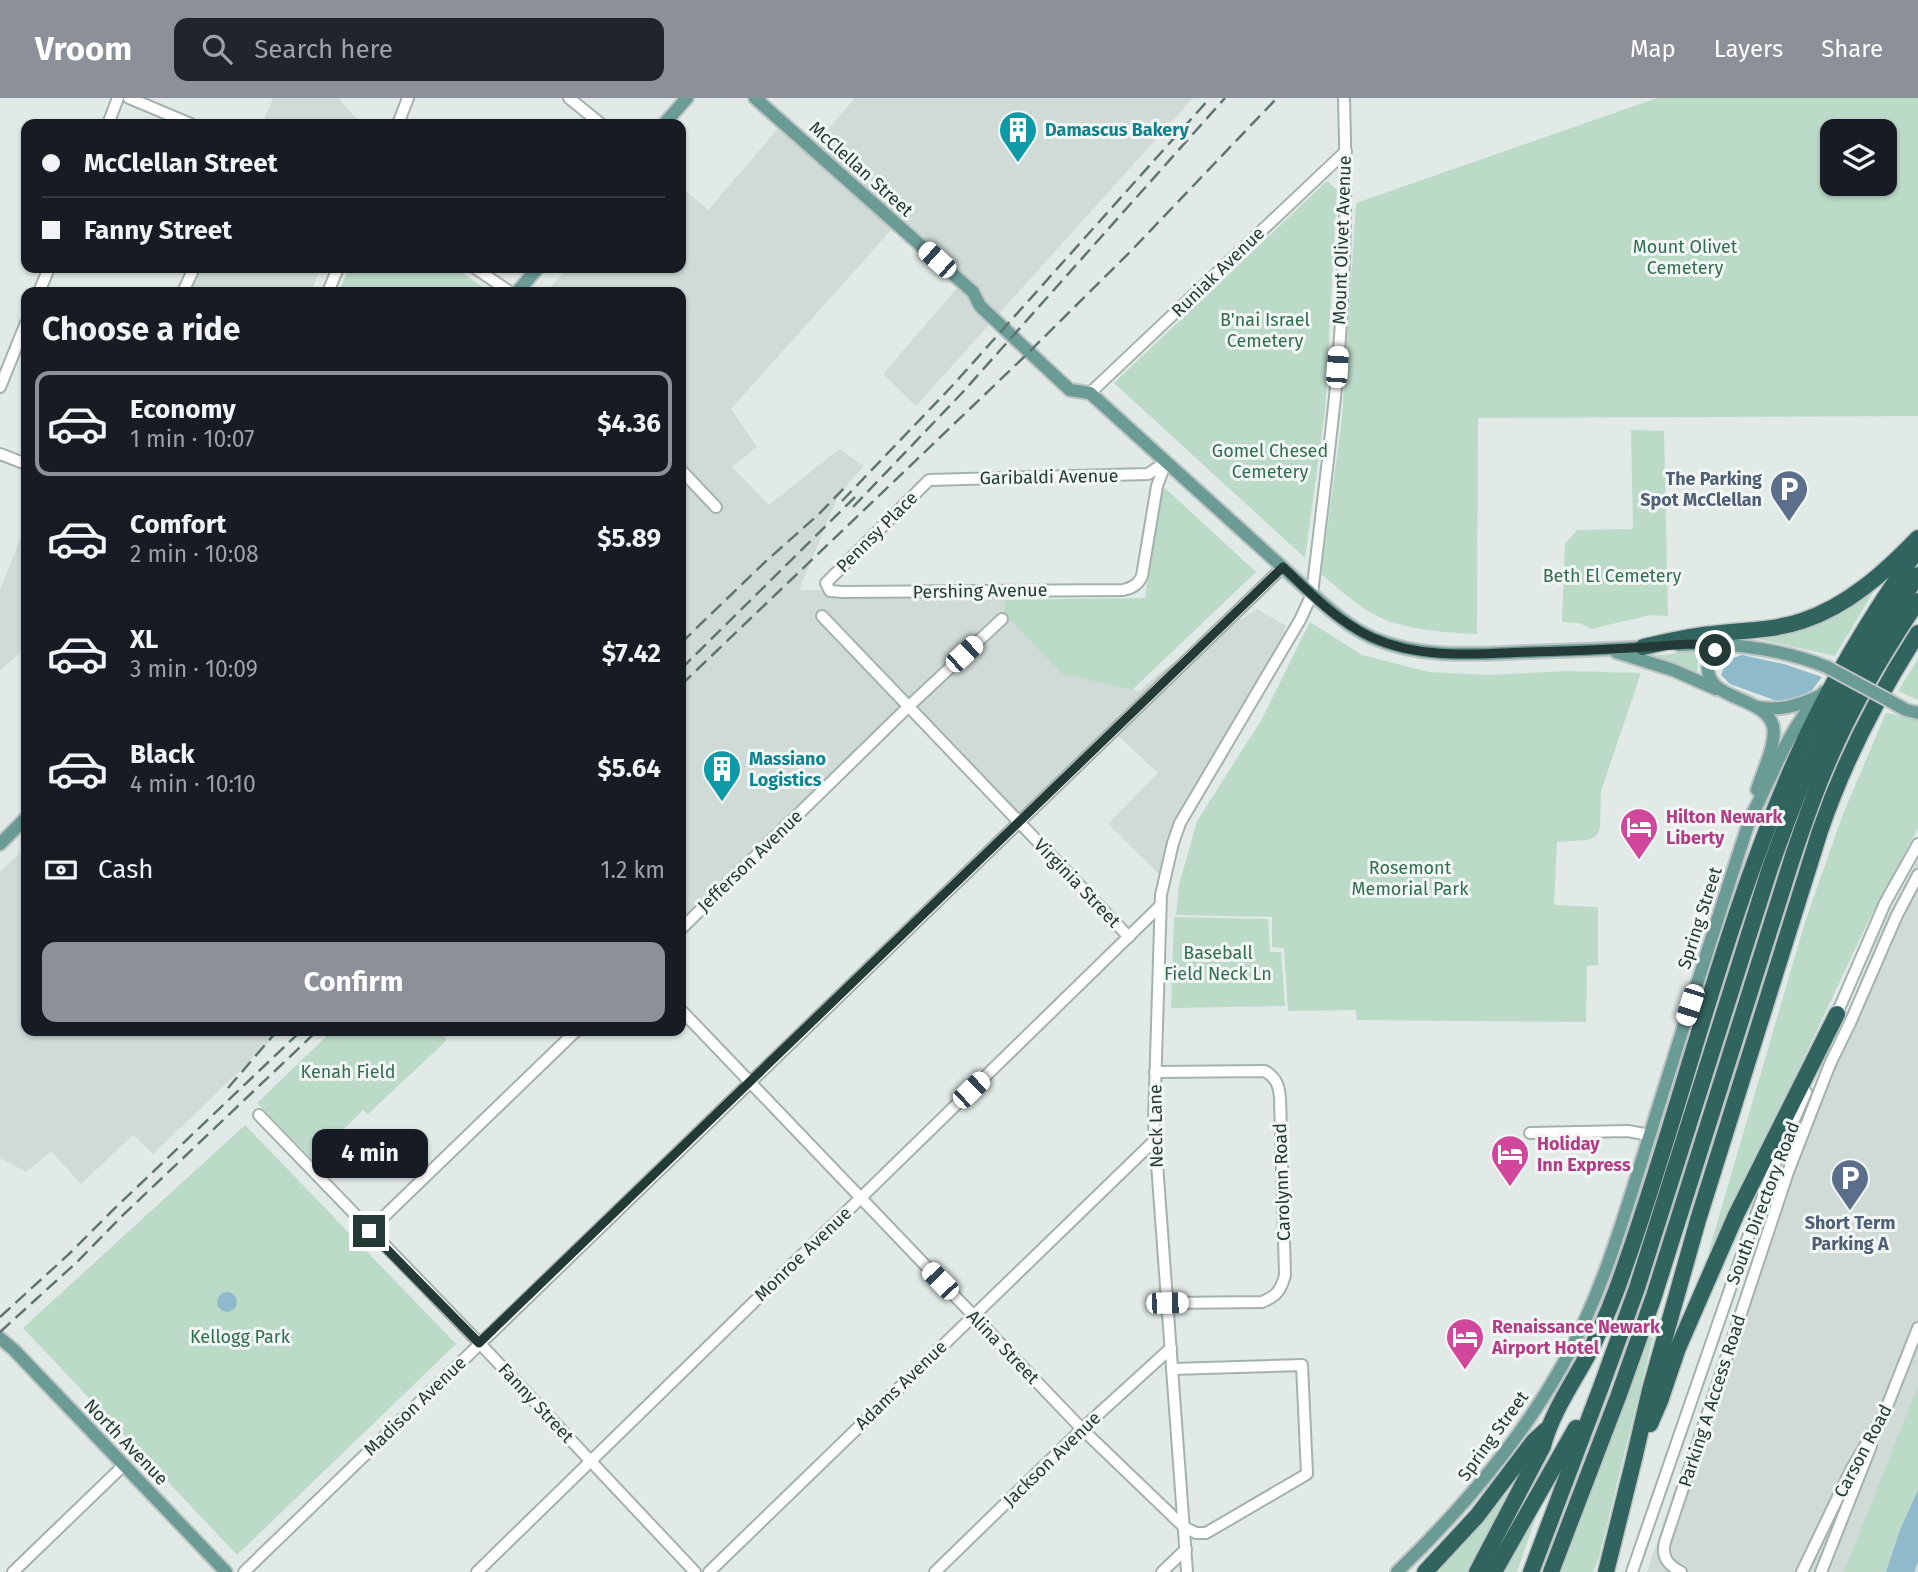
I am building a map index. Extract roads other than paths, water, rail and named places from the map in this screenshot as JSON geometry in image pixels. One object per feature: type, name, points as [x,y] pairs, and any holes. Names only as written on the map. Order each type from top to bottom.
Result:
[{"type":"highway","points":[[1643,647],[1699,635],[1768,629],[1810,618],[1835,607],[1858,592],[1889,567],[1918,538]]},
{"type":"highway","points":[[1477,1572],[1543,1446],[1548,1428],[1592,1347],[1612,1302],[1635,1238],[1749,877],[1831,674],[1918,549]]},
{"type":"highway","points":[[1531,1572],[1614,1354],[1768,876],[1801,785],[1831,720],[1918,575]]},
{"type":"highway","points":[[1551,1572],[1654,1296],[1815,793],[1852,712],[1886,650],[1918,601]]},
{"type":"highway","points":[[1606,1572],[1650,1390],[1698,1220],[1826,814],[1861,733],[1918,633]]},
{"type":"highway","points":[[1634,1459],[1731,1226],[1822,1042],[1844,1019]]},
{"type":"highway","points":[[1494,1572],[1563,1453],[1614,1354]]},
{"type":"highway","points":[[1425,1572],[1476,1516],[1533,1442],[1548,1428]]},
{"type":"main road","points":[[668,119],[687,98]]},
{"type":"main road","name":"McClellan Street","points":[[755,98],[973,292],[980,306],[1070,390],[1090,393],[1337,617],[1360,632],[1383,642],[1421,652],[1476,654],[1689,644],[1724,645],[1789,654],[1906,710],[1918,713]]},
{"type":"main road","points":[[521,287],[534,273]]},
{"type":"main road","points":[[1724,645],[1713,653],[1708,673],[1713,684],[1728,694]]},
{"type":"main road","points":[[1609,649],[1665,667],[1755,706],[1787,708],[1821,695]]},
{"type":"main road","name":"Spring Street","points":[[1397,1572],[1442,1528],[1483,1481],[1525,1426],[1558,1374],[1582,1327],[1603,1278],[1751,816],[1791,736],[1821,695],[1831,674]]},
{"type":"main road","points":[[1751,816],[1774,732],[1768,717],[1755,706]]},
{"type":"main road","points":[[0,844],[21,823]]},
{"type":"main road","name":"North Avenue","points":[[0,1338],[226,1572]]},
{"type":"street","points":[[110,119],[118,98]]},
{"type":"street","points":[[129,98],[179,119]]},
{"type":"street","points":[[400,119],[408,98]]},
{"type":"street","points":[[569,98],[595,119]]},
{"type":"street","name":"Mount Olivet Avenue","points":[[1252,700],[1300,620],[1312,594],[1336,382],[1343,280],[1346,151],[1344,98]]},
{"type":"street","name":"Runiak Avenue","points":[[1090,393],[1346,151]]},
{"type":"street","points":[[482,273],[503,287]]},
{"type":"street","points":[[0,387],[21,335]]},
{"type":"street","points":[[0,454],[21,462]]},
{"type":"street","name":"Garibaldi Avenue","points":[[929,480],[1148,474],[1166,461]]},
{"type":"street","name":"Pershing Avenue","points":[[826,583],[830,592],[1132,588],[1142,576],[1157,486],[1166,461]]},
{"type":"street","points":[[686,475],[716,507]]},
{"type":"street","name":"Pennsy Place","points":[[826,583],[929,480]]},
{"type":"street","name":"Madison Avenue","points":[[244,1572],[1283,567]]},
{"type":"street","name":"Virginia Street","points":[[822,616],[1129,937],[1160,906]]},
{"type":"street","name":"Jefferson Avenue","points":[[686,924],[908,706],[1002,619]]},
{"type":"street","name":"Neck Lane","points":[[1187,1572],[1154,1140],[1160,906],[1169,858],[1180,823],[1252,700]]},
{"type":"street","name":"South Directory Road","points":[[1632,1572],[1774,1166],[1844,1019],[1882,911],[1918,844]]},
{"type":"street","name":"Parking A Access Road","points":[[1681,1572],[1666,1561],[1663,1553],[1665,1542],[1788,1171],[1844,1019],[1918,875]]},
{"type":"street","name":"Monroe Avenue","points":[[477,1572],[1129,937]]},
{"type":"street","name":"Alina Street","points":[[686,1015],[1082,1429],[1184,1527]]},
{"type":"street","points":[[369,1231],[571,1036]]},
{"type":"street","name":"Carolynn Road","points":[[1155,1072],[1265,1071],[1273,1076],[1279,1086],[1280,1098],[1285,1275],[1281,1290],[1273,1298],[1262,1302],[1167,1303]]},
{"type":"street","name":"Fanny Street","points":[[259,1115],[695,1572]]},
{"type":"street","points":[[1530,1133],[1633,1131],[1649,1135]]},
{"type":"street","name":"Adams Avenue","points":[[709,1572],[1154,1140]]},
{"type":"street","name":"Carson Road","points":[[1802,1572],[1852,1468],[1884,1414],[1918,1328]]},
{"type":"street","name":"Jackson Avenue","points":[[935,1572],[1082,1429],[1171,1348]]},
{"type":"street","points":[[1172,1369],[1302,1365],[1307,1474],[1206,1533],[1196,1533],[1184,1527]]},
{"type":"street","points":[[1821,1572],[1884,1414]]},
{"type":"street","points":[[13,1572],[124,1465]]},
{"type":"street","points":[[1162,1572],[1186,1549]]},
{"type":"water","points":[[1742,655],[1784,664],[1822,677],[1812,690],[1797,698],[1777,701],[1730,684],[1721,675],[1727,660]]},
{"type":"water","points":[[227,1292],[234,1295],[237,1302],[234,1309],[227,1312],[220,1309],[217,1302],[220,1295]]},
{"type":"water","points":[[1918,1490],[1918,1562],[1914,1572],[1886,1572],[1900,1530]]},
{"type":"railway","points":[[842,501],[953,385],[1210,98]]},
{"type":"railway","points":[[853,507],[962,393],[1225,98]]},
{"type":"railway","points":[[686,680],[1024,357],[1130,252],[1277,98]]},
{"type":"railway","points":[[686,638],[846,486]]},
{"type":"railway","points":[[686,664],[855,497]]},
{"type":"railway","points":[[228,1088],[273,1036]]},
{"type":"railway","points":[[0,1317],[296,1036]]},
{"type":"railway","points":[[0,1332],[77,1262],[312,1036]]},
{"type":"place","name":"Damascus Bakery","points":[[1018,164]]},
{"type":"place","name":"The Parking Spot McClellan","points":[[1789,523]]},
{"type":"place","name":"Massiano Logistics","points":[[722,803]]},
{"type":"place","name":"Hilton Newark Liberty","points":[[1639,861]]},
{"type":"place","name":"Holiday Inn Express","points":[[1510,1188]]},
{"type":"place","name":"Short Term Parking A","points":[[1850,1212]]},
{"type":"place","name":"Renaissance Newark Airport Hotel","points":[[1465,1371]]},
{"type":"park label","name":"Mount Olivet Cemetery","points":[[1685,257]]},
{"type":"park label","name":"B'nai Israel Cemetery","points":[[1265,330]]},
{"type":"park label","name":"Gomel Chesed Cemetery","points":[[1270,461]]},
{"type":"park label","name":"Beth El Cemetery","points":[[1612,576]]},
{"type":"park label","name":"Rosemont Memorial Park","points":[[1410,878]]},
{"type":"park label","name":"Baseball Field Neck Ln","points":[[1218,963]]},
{"type":"park label","name":"Kenah Field","points":[[348,1072]]},
{"type":"park label","name":"Kellogg Park","points":[[240,1337]]}]
